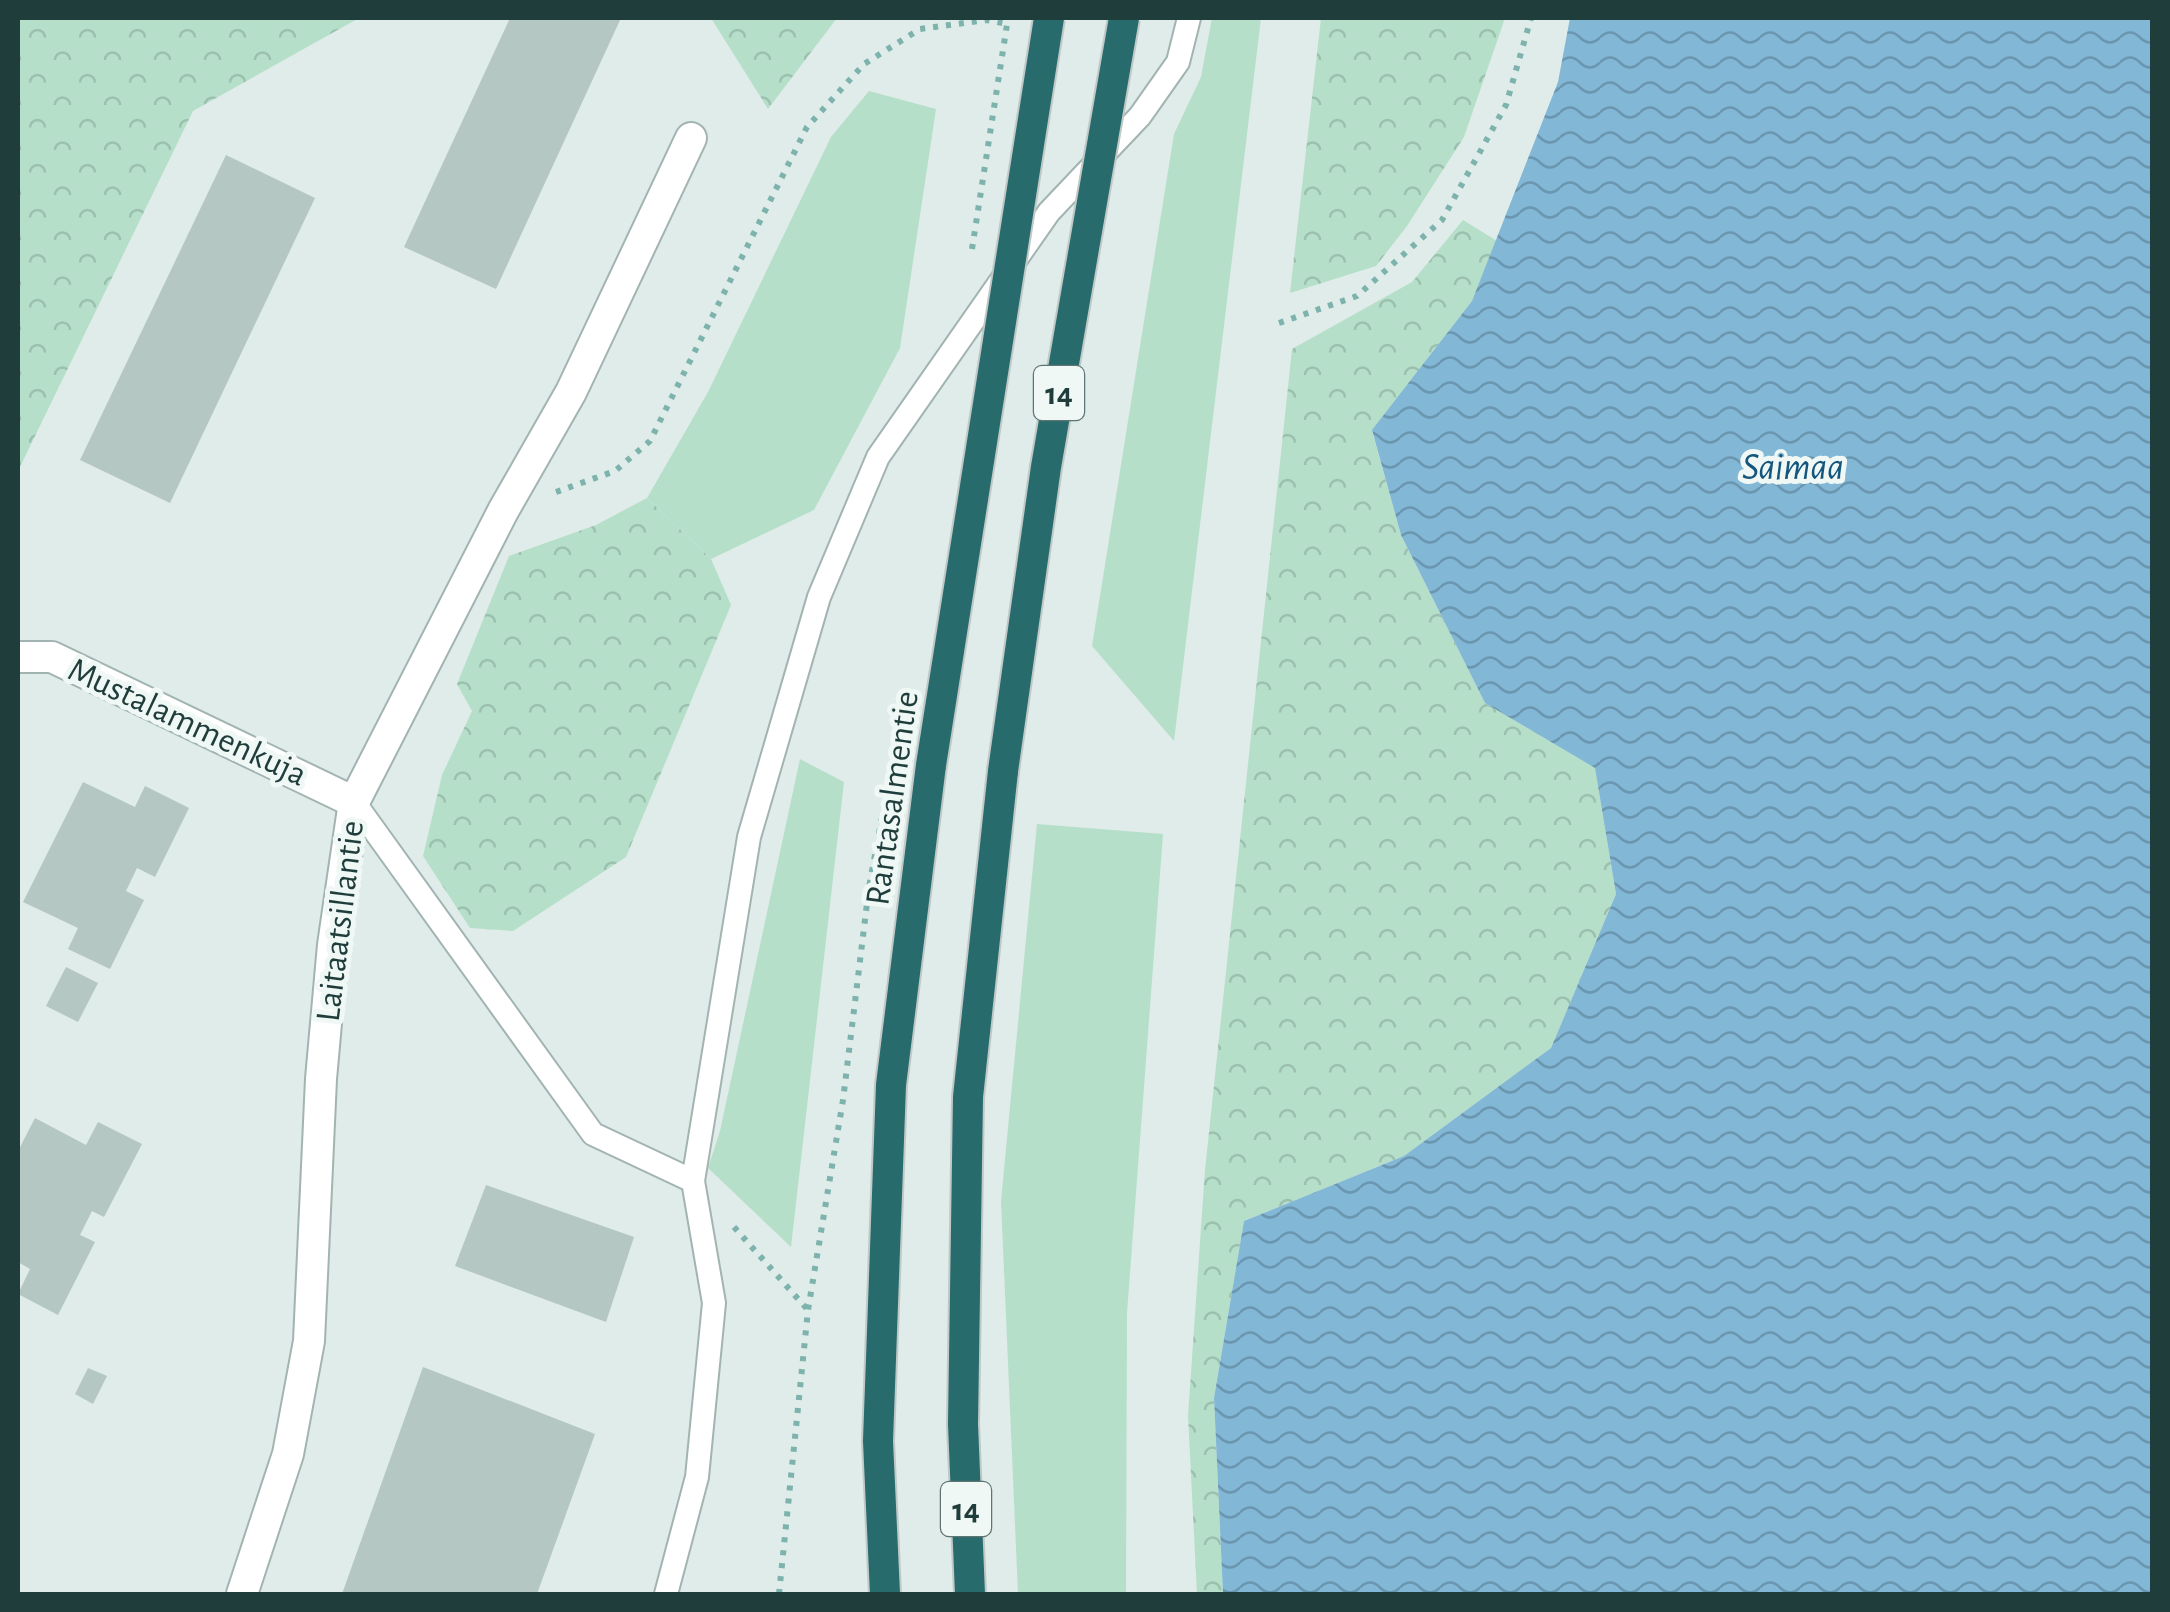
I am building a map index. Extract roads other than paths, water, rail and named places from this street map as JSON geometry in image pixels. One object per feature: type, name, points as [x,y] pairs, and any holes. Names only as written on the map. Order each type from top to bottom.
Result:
[{"type":"highway","name":"Rantasalmentie","points":[[885,1594],[878,1441],[891,1085],[931,765],[1049,18]]},
{"type":"highway","name":"14","points":[[970,1594],[963,1424],[968,1097],[1003,770],[1046,467],[1124,18]]},
{"type":"street","name":"Laitaatsillantie","points":[[242,1594],[288,1454],[309,1340],[328,1002],[354,802],[504,511],[571,392],[691,138]]},
{"type":"street","name":"Mustalammenkuja","points":[[18,658],[52,657],[354,802]]},
{"type":"lane","points":[[666,1594],[697,1476],[714,1303],[693,1181],[749,837],[820,597],[878,457],[1049,212],[1140,116],[1178,62],[1188,18]]},
{"type":"lane","points":[[354,802],[593,1134],[693,1181]]},
{"type":"water","name":"Saimaa","points":[[1570,18],[2152,18],[2152,1594],[1223,1594],[1214,1398],[1244,1221],[1404,1156],[1551,1048],[1616,894],[1595,768],[1485,703],[1401,535],[1372,430],[1472,301],[1558,82]]}]
